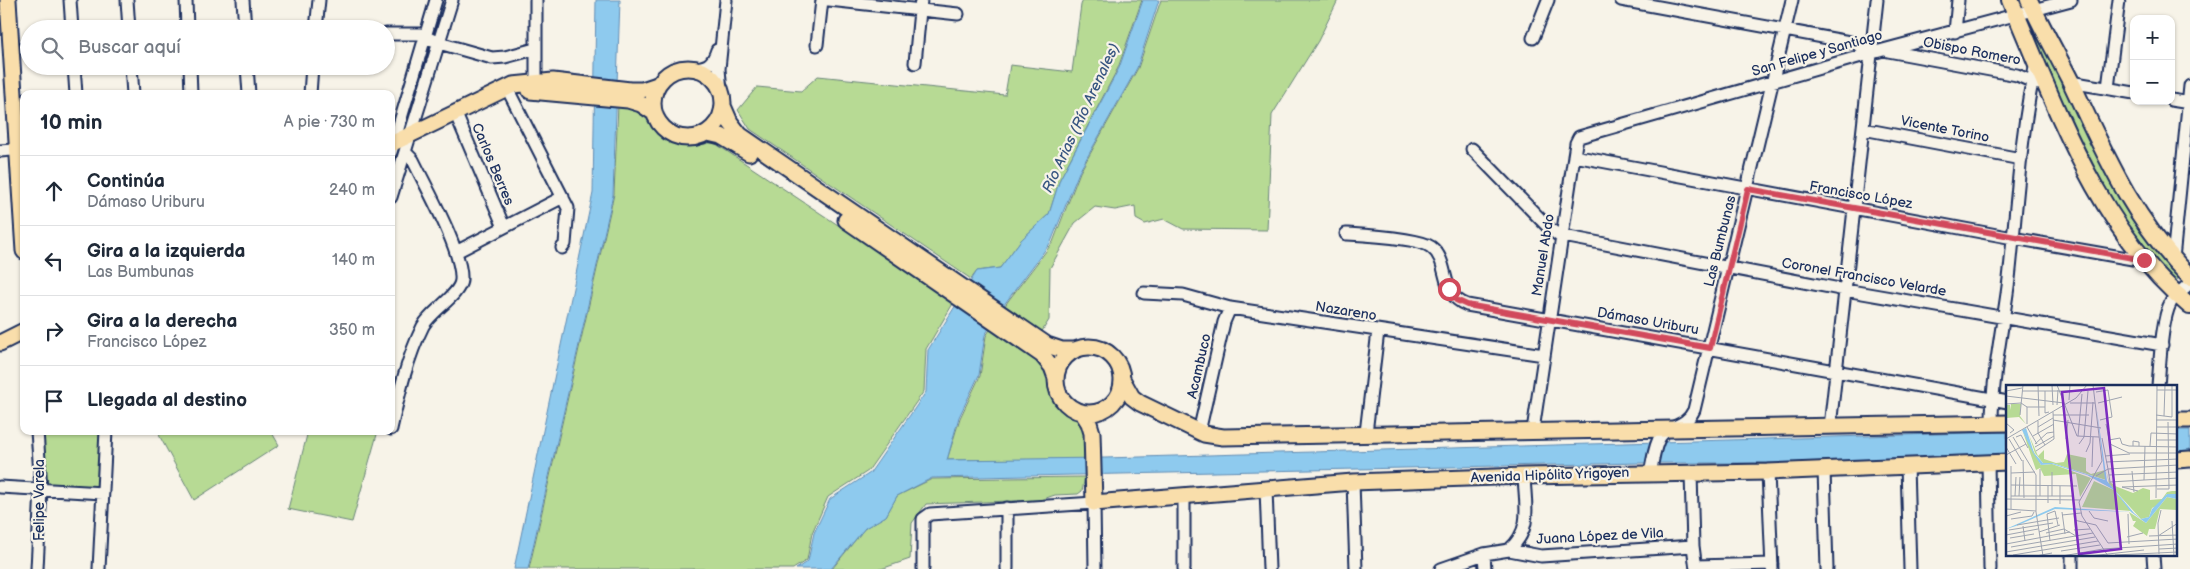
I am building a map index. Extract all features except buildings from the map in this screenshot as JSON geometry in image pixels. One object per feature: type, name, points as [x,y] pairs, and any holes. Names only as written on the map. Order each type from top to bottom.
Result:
[{"type":"highway","points":[[2010,0],[2050,93],[2103,202],[2144,260],[2184,300]]},
{"type":"highway","points":[[2036,5],[2113,173],[2174,261],[2190,277]]},
{"type":"main road","points":[[8,0],[20,149]]},
{"type":"main road","points":[[395,148],[411,134],[503,88],[536,81],[584,90],[629,95],[657,85],[671,73],[690,69],[709,76],[722,99],[730,122],[740,135],[1044,350],[1063,400],[1075,410],[1082,412],[1104,410]]},
{"type":"main road","points":[[657,85],[652,98],[654,112],[660,126],[675,136],[694,136],[708,133],[729,140],[938,275]]},
{"type":"main road","points":[[484,98],[509,92],[584,90]]},
{"type":"main road","points":[[629,95],[654,112]]},
{"type":"main road","points":[[708,133],[718,123],[722,99]]},
{"type":"main road","points":[[0,343],[20,333]]},
{"type":"main road","points":[[1044,350],[1074,350],[1092,347],[1110,354],[1121,370],[1122,379],[1115,400],[1098,415],[1092,439]]},
{"type":"main road","points":[[1056,378],[1061,362],[1074,350]]},
{"type":"main road","points":[[1122,379],[1136,400],[1198,432],[1223,437],[2000,423]]},
{"type":"main road","points":[[1082,412],[1089,423],[1092,439],[1094,495]]},
{"type":"main road","name":"Avenida Hipólito Yrigoyen","points":[[1094,495],[1184,495],[1353,482],[1651,469],[1691,473],[1768,472],[2006,462]]},
{"type":"street","points":[[70,0],[71,20]]},
{"type":"street","points":[[127,0],[128,20]]},
{"type":"street","points":[[186,0],[187,20]]},
{"type":"street","points":[[243,0],[244,20]]},
{"type":"street","points":[[317,20],[319,0]]},
{"type":"street","points":[[395,399],[423,327],[433,312],[458,289],[461,283],[461,268],[456,252],[413,160],[395,148],[436,0]]},
{"type":"street","points":[[411,134],[452,0]]},
{"type":"street","points":[[536,0],[536,81]]},
{"type":"street","points":[[722,99],[719,69],[720,42],[726,0]]},
{"type":"street","points":[[817,45],[822,0]]},
{"type":"street","points":[[829,0],[921,5],[958,14]]},
{"type":"street","points":[[1533,38],[1548,0]]},
{"type":"street","points":[[1620,0],[1855,43],[1872,53]]},
{"type":"street","name":"Las Bumbunas","points":[[1659,439],[1667,431],[1685,423],[1694,410],[1792,0]]},
{"type":"street","points":[[1830,427],[1877,0]]},
{"type":"street","points":[[1954,32],[1958,0]]},
{"type":"street","name":"San Felipe y Santiago","points":[[1576,143],[1583,135],[1872,53],[2017,16],[2036,5],[2071,0]]},
{"type":"street","points":[[2108,88],[2119,0]]},
{"type":"street","points":[[915,63],[921,5]]},
{"type":"street","points":[[395,34],[425,36],[439,43],[492,58],[505,57],[535,49]]},
{"type":"street","points":[[690,69],[708,66],[712,63],[720,42]]},
{"type":"street","name":"Obispo Romero","points":[[1884,50],[2017,75],[2032,80],[2050,93]]},
{"type":"street","points":[[2000,423],[1992,399],[2004,318],[2020,159],[2037,59]]},
{"type":"street","points":[[75,75],[76,90]]},
{"type":"street","points":[[132,75],[133,90]]},
{"type":"street","points":[[190,75],[191,90]]},
{"type":"street","points":[[248,75],[249,90]]},
{"type":"street","points":[[310,90],[311,75]]},
{"type":"street","points":[[2070,82],[2130,92]]},
{"type":"street","points":[[2190,86],[2174,261],[2190,268]]},
{"type":"street","points":[[509,92],[563,197],[569,213],[565,233],[566,244],[562,248]]},
{"type":"street","points":[[2175,101],[2189,103]]},
{"type":"street","name":"Carlos Berres","points":[[455,112],[504,227]]},
{"type":"street","name":"Vicente Torino","points":[[1863,129],[2020,159]]},
{"type":"street","name":"Manuel Abdo","points":[[1533,430],[1576,143]]},
{"type":"street","points":[[0,150],[20,149]]},
{"type":"street","points":[[1472,149],[1550,229],[1562,236]]},
{"type":"street","name":"Francisco López","points":[[1574,156],[1854,209],[2144,260]]},
{"type":"street","points":[[456,252],[563,197]]},
{"type":"street","name":"Dámaso Uriburu","points":[[1346,234],[1427,245],[1438,255],[1452,296],[1460,302],[2006,402]]},
{"type":"street","name":"Coronel Francisco Velarde","points":[[1562,236],[1845,290],[2162,346]]},
{"type":"street","points":[[2158,385],[2168,308],[2184,300],[2190,283]]},
{"type":"street","name":"Nazareno","points":[[1144,293],[1183,295],[1230,308],[1544,355]]},
{"type":"street","name":"Acambuco","points":[[1198,432],[1224,322],[1230,308]]},
{"type":"street","points":[[1366,433],[1378,331]]},
{"type":"street","points":[[1645,429],[1653,431],[1659,439],[1651,469]]},
{"type":"street","name":"Felipe Varela","points":[[37,435],[42,489],[37,569]]},
{"type":"street","points":[[99,569],[106,435]]},
{"type":"street","points":[[1988,462],[1990,569]]},
{"type":"street","points":[[1907,465],[1910,569]]},
{"type":"street","points":[[1824,469],[1828,569]]},
{"type":"street","points":[[1691,473],[1693,546],[1696,568],[1772,566],[1768,472]]},
{"type":"street","points":[[1509,550],[1518,542],[1525,528],[1524,476]]},
{"type":"street","points":[[1353,482],[1356,569]]},
{"type":"street","points":[[0,487],[103,493]]},
{"type":"street","points":[[1266,489],[1269,569]]},
{"type":"street","points":[[923,569],[923,519],[930,514],[1007,508],[1094,495],[1095,569]]},
{"type":"street","points":[[1184,495],[1184,569]]},
{"type":"street","points":[[1007,508],[1007,569]]},
{"type":"street","name":"Juana López de Vila","points":[[1441,569],[1484,554],[1509,550],[1541,556],[1693,546]]},
{"type":"street","points":[[1484,554],[1485,569]]},
{"type":"street","points":[[2072,556],[2072,569]]},
{"type":"street","points":[[2153,556],[2154,569]]},
{"type":"green space","points":[[1083,0],[1142,0],[1118,68],[1060,179],[1049,214],[1021,240],[1000,268],[977,271],[971,279],[750,129],[738,110],[757,87],[801,91],[818,76],[1005,95],[1010,65],[1072,72]]},
{"type":"green space","points":[[1161,0],[1338,0],[1318,41],[1272,115],[1267,230],[1183,229],[1164,219],[1145,224],[1136,219],[1135,206],[1115,210],[1095,207],[1075,223],[1050,268],[1049,320],[1028,354],[1048,371],[1054,399],[1081,424],[1084,434],[1084,459],[947,460],[960,418],[980,376],[986,336],[1008,301],[1053,242],[1080,172],[1138,68]]},
{"type":"green space","points":[[2027,13],[2179,276],[2177,280],[2175,281],[2147,255],[2105,194],[2024,22]]},
{"type":"green space","points":[[618,105],[629,107],[644,115],[659,133],[674,144],[688,146],[713,142],[954,302],[926,349],[924,391],[868,471],[828,497],[812,533],[807,560],[793,569],[529,569],[614,194]]},
{"type":"green space","points":[[40,435],[101,435],[100,490],[45,487]]},
{"type":"green space","points":[[159,435],[273,435],[279,445],[194,500]]},
{"type":"green space","points":[[307,435],[377,435],[352,522],[288,509]]},
{"type":"green space","points":[[1085,477],[1082,491],[1078,494],[1055,495],[1040,500],[926,504],[912,523],[910,559],[881,569],[832,569],[865,528],[886,516],[897,496],[932,479]]},
{"type":"water","points":[[596,0],[620,0],[613,195],[528,569],[514,569],[593,193]]},
{"type":"water","points":[[1143,0],[1159,0],[1137,68],[1079,172],[1051,242],[1006,302],[985,335],[979,375],[959,417],[947,460],[1105,458],[2006,432],[2006,454],[1784,463],[1640,463],[932,478],[897,496],[886,516],[865,528],[831,569],[796,569],[808,561],[814,533],[830,499],[870,473],[926,392],[928,350],[977,271],[1000,268],[1021,240],[1049,214],[1060,179],[1119,68]]},
{"type":"water","points":[[2178,430],[2190,430],[2190,450],[2178,451]]},
{"type":"route","points":[[1449,289],[1456,300],[1467,305],[1710,348],[1748,189],[2144,260]]},
{"type":"water label","name":"Río Arias (Río Arenales)","points":[[1081,118]]}]
